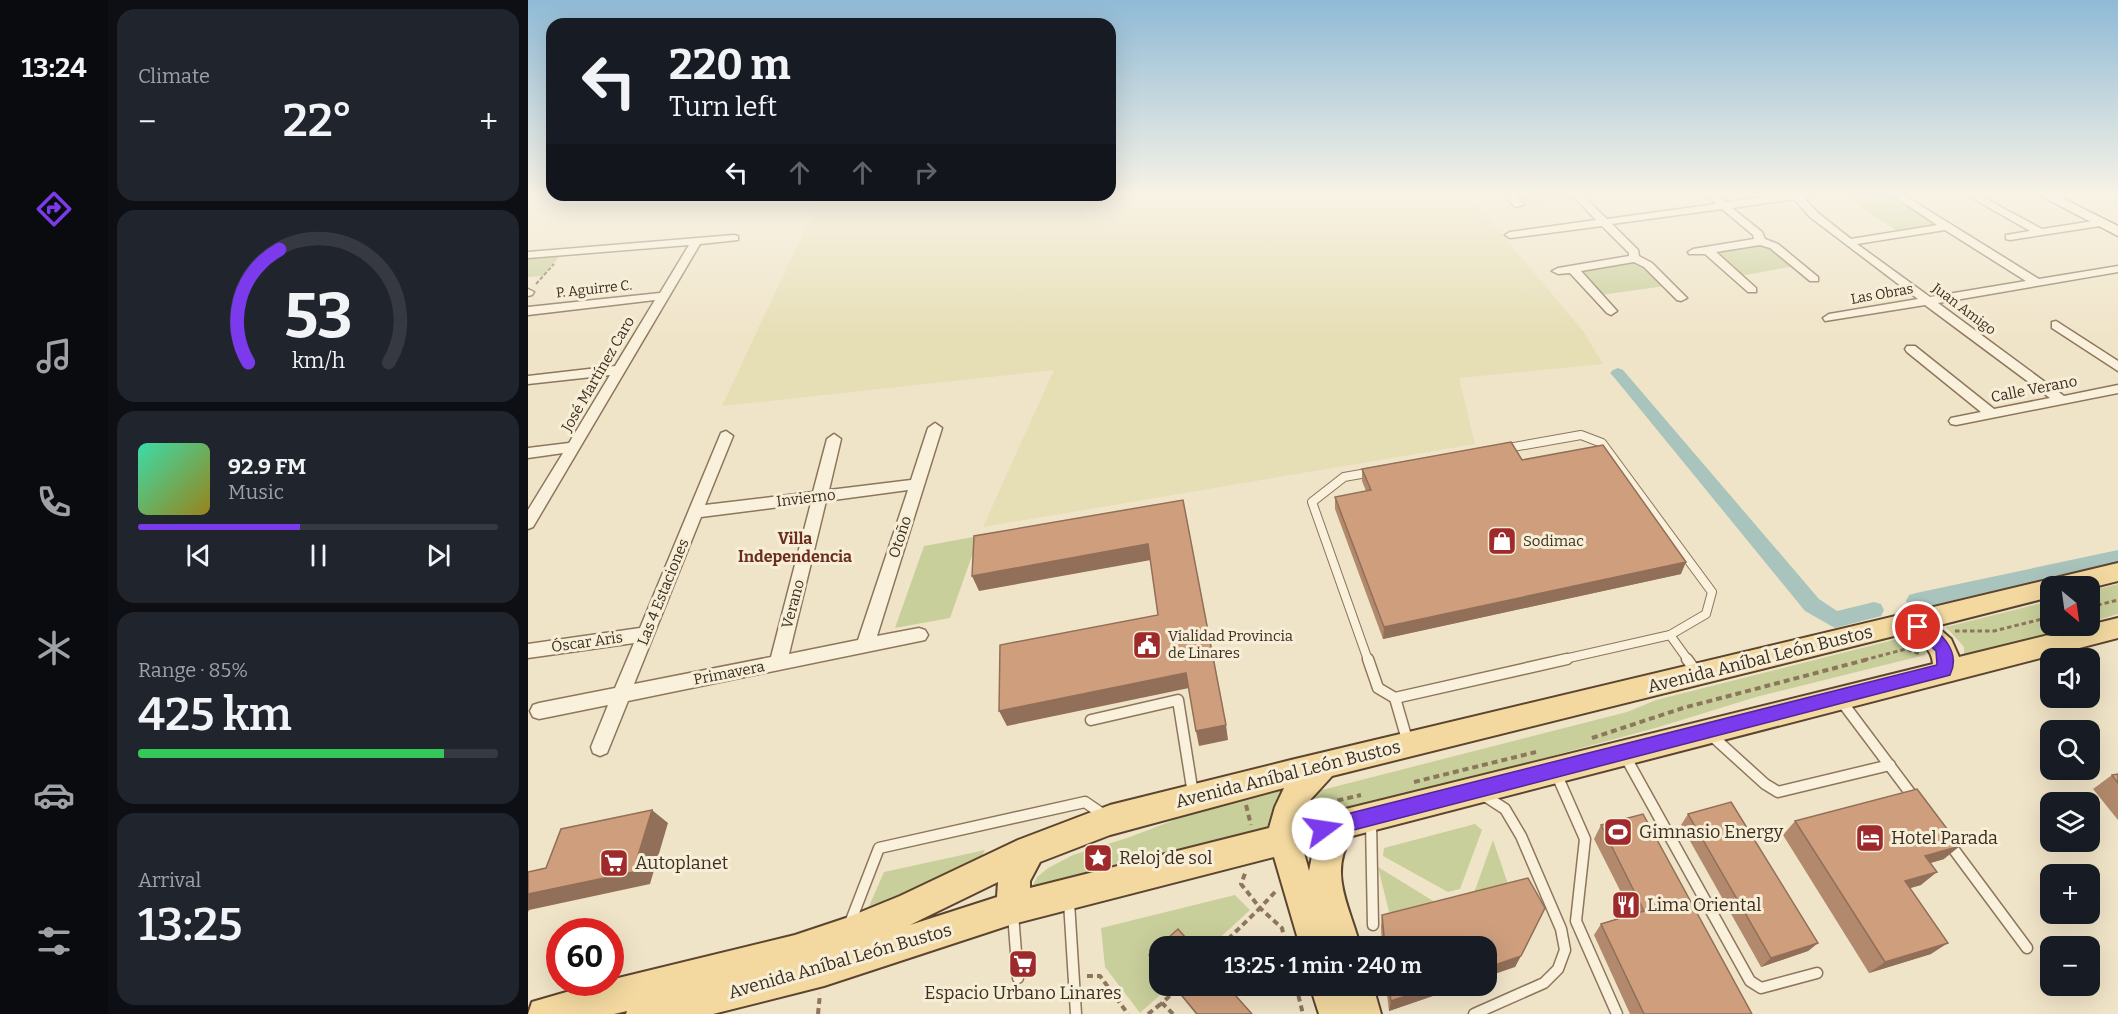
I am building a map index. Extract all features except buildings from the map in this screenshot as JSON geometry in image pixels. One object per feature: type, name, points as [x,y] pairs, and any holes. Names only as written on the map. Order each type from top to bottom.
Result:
[{"type":"main road","points":[[2100,576],[2118,572]]},
{"type":"main road","name":"Avenida Aníbal León Bustos","points":[[544,1014],[795,952],[846,935],[911,908],[1029,851],[1110,820],[1193,797],[2040,590]]},
{"type":"main road","points":[[1908,623],[1927,632],[1947,651]]},
{"type":"main road","name":"Avenida Aníbal León Bustos","points":[[643,1014],[824,969],[1287,824],[1473,791],[1549,760],[1623,752],[1838,698],[1947,651],[2118,628]]},
{"type":"main road","points":[[1313,936],[1294,873],[1287,824],[1300,789],[1324,765]]},
{"type":"main road","points":[[1341,936],[1324,875],[1324,861],[1333,835],[1360,812]]},
{"type":"main road","points":[[1013,908],[1014,879],[1029,851]]},
{"type":"main road","points":[[1331,996],[1336,1014]]},
{"type":"main road","points":[[1359,996],[1364,1014]]},
{"type":"street","points":[[528,255],[702,241]]},
{"type":"street","points":[[1624,241],[1634,252],[1634,258]]},
{"type":"street","points":[[1693,252],[1759,241]]},
{"type":"street","points":[[1761,241],[1774,246],[1814,279]]},
{"type":"street","points":[[1849,242],[1853,241]]},
{"type":"street","points":[[1972,241],[2037,283]]},
{"type":"street","name":"José Martínez Caro","points":[[528,523],[696,242]]},
{"type":"street","name":"Juan Amigo","points":[[1849,242],[2061,400]]},
{"type":"street","points":[[1707,250],[1752,290]]},
{"type":"street","points":[[1558,271],[1626,262],[1634,258]]},
{"type":"street","points":[[1634,258],[1648,265],[1681,298]]},
{"type":"street","points":[[1573,269],[1611,311]]},
{"type":"street","name":"Las Obras","points":[[1829,318],[2118,269]]},
{"type":"street","name":"P. Aguirre C.","points":[[528,311],[663,296]]},
{"type":"street","points":[[2056,325],[2118,367]]},
{"type":"street","points":[[1911,349],[1992,414]]},
{"type":"street","points":[[528,380],[618,370]]},
{"type":"street","name":"Calle Verano","points":[[1956,421],[2118,389]]},
{"type":"street","name":"Otoño","points":[[865,646],[935,428]]},
{"type":"street","name":"Las 4 Estaciones","points":[[600,747],[726,436]]},
{"type":"street","name":"Verano","points":[[778,664],[834,439]]},
{"type":"street","points":[[528,453],[574,447]]},
{"type":"street","name":"Invierno","points":[[695,512],[917,484]]},
{"type":"street","name":"Óscar Aris","points":[[528,651],[646,634]]},
{"type":"street","name":"Primavera","points":[[539,711],[919,635]]},
{"type":"lane","points":[[1395,698],[1670,635],[1706,614],[1712,592],[1602,443],[1581,435],[1344,477],[1312,502],[1378,688],[1395,698],[1409,744]]},
{"type":"lane","points":[[1670,635],[1698,675]]},
{"type":"lane","points":[[1838,698],[1924,811]]},
{"type":"lane","points":[[1090,720],[1178,700],[1193,797]]},
{"type":"lane","points":[[1707,731],[1765,784],[1778,792],[1890,765]]},
{"type":"lane","points":[[1623,752],[1750,981],[1761,988],[1817,973]]},
{"type":"lane","points":[[1549,760],[1585,839],[1576,921],[1617,1014]]},
{"type":"lane","points":[[1473,791],[1497,802],[1512,820],[1561,929],[1565,950],[1558,969],[1544,983],[1474,1014]]},
{"type":"lane","points":[[846,935],[879,848],[1085,801],[1110,820]]},
{"type":"lane","points":[[1360,812],[1373,925]]},
{"type":"lane","points":[[1945,838],[2027,948]]},
{"type":"lane","points":[[1068,894],[1076,1014]]},
{"type":"lane","points":[[1013,908],[1018,978]]},
{"type":"path","points":[[536,284],[565,252]]},
{"type":"path","points":[[2100,604],[2118,600]]},
{"type":"path","points":[[1587,740],[1683,708],[1906,649],[1922,655],[1947,651],[1994,632],[2040,620]]},
{"type":"path","points":[[1408,783],[1549,760]]},
{"type":"path","points":[[1287,824],[1360,812]]},
{"type":"path","points":[[1284,936],[1282,928],[1260,908],[1294,873]]},
{"type":"path","points":[[1073,976],[1100,976],[1128,1014]]},
{"type":"path","points":[[1148,1014],[1170,996]]},
{"type":"path","points":[[1298,996],[1303,1014]]},
{"type":"path","points":[[1162,1003],[1173,1014]]},
{"type":"shaded area","points":[[799,241],[1508,241],[1583,331],[1603,364],[1459,378],[1475,444],[983,527],[1054,370],[722,406]]},
{"type":"green space","points":[[1764,245],[1795,266],[1740,276],[1715,252]]},
{"type":"green space","points":[[559,257],[543,276],[528,277],[528,259]]},
{"type":"green space","points":[[1627,263],[1644,267],[1665,286],[1601,295],[1578,271]]},
{"type":"green space","points":[[979,536],[950,618],[895,628],[924,546]]},
{"type":"green space","points":[[2118,584],[2118,614],[2100,619],[2100,588]]},
{"type":"green space","points":[[2040,604],[2040,635],[1964,655],[1964,647],[1946,627]]},
{"type":"green space","points":[[1909,636],[1923,637],[1929,645],[1925,655],[1756,697],[1659,727],[1300,824],[1314,792],[1627,712],[1656,700]]},
{"type":"green space","points":[[1290,789],[1273,828],[1031,889],[1037,877],[1048,868],[1073,855],[1130,837],[1242,794]]},
{"type":"green space","points":[[1475,824],[1482,830],[1460,889],[1448,892],[1383,856],[1384,848]]},
{"type":"green space","points":[[1493,840],[1511,893],[1470,904]]},
{"type":"green space","points":[[985,850],[978,864],[867,911],[884,872]]},
{"type":"green space","points":[[1378,867],[1448,910],[1392,924]]},
{"type":"green space","points":[[1235,895],[1250,910],[1222,936],[1149,936],[1149,996],[1159,996],[1140,1013],[1105,967],[1101,928]]},
{"type":"waterway","points":[[1618,373],[1812,605],[1835,620],[1874,610]]},
{"type":"waterway","points":[[1916,601],[2118,557]]},
{"type":"place","name":"Sodimac","points":[[1502,541]]},
{"type":"place","name":"Vialidad Provincia de Linares","points":[[1147,645]]},
{"type":"place","name":"Gimnasio Energy","points":[[1618,832]]},
{"type":"place","name":"Hotel Parada","points":[[1870,838]]},
{"type":"place","name":"Reloj de sol","points":[[1098,858]]},
{"type":"place","name":"Autoplanet","points":[[614,863]]},
{"type":"place","name":"Lima Oriental","points":[[1626,905]]},
{"type":"place","name":"Espacio Urbano Linares","points":[[1023,964]]},
{"type":"district","name":"Villa Independencia","points":[[795,547]]},
{"type":"route","points":[[1323,829],[1945,670],[1946,655],[1942,647],[1927,632],[1918,627]]}]
